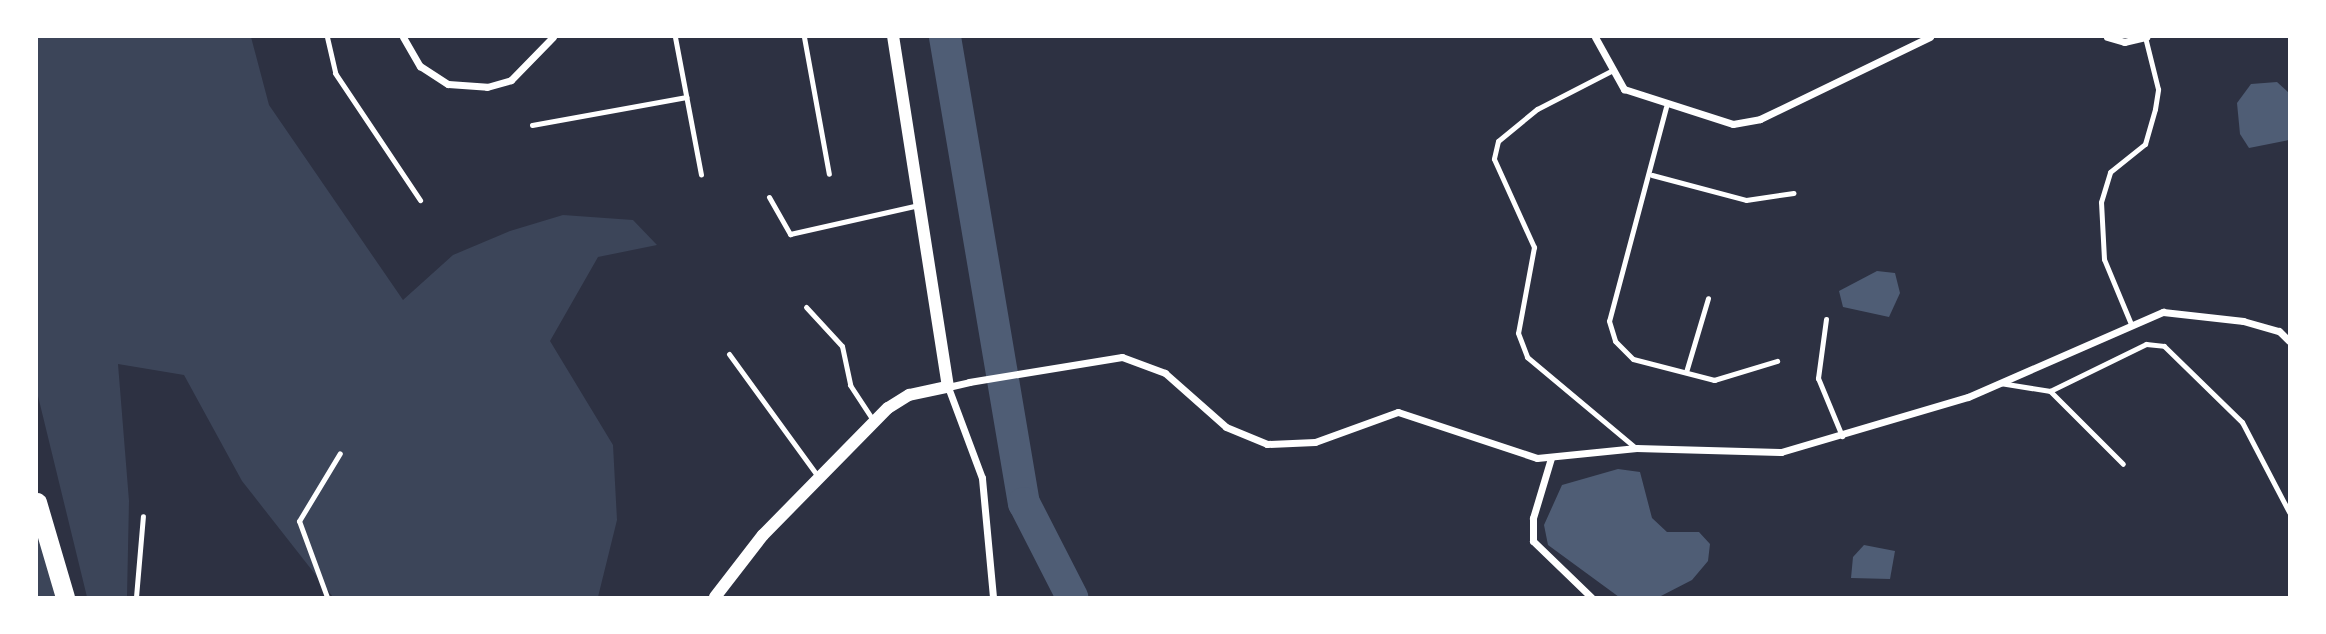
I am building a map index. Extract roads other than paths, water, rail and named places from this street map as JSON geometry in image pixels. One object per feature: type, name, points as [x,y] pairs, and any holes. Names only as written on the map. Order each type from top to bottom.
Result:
[{"type":"highway","points":[[37,502],[65,597]]},
{"type":"street","points":[[403,37],[420,66],[448,84],[487,87],[511,80],[553,37]]},
{"type":"street","points":[[893,37],[923,204],[948,387],[982,478],[993,597]]},
{"type":"street","points":[[1595,37],[1611,71],[1624,89],[1666,107],[1733,124],[1760,119],[1930,37]]},
{"type":"street","points":[[2108,37],[2124,42],[2145,37]]},
{"type":"street","points":[[715,597],[762,535],[875,422],[909,395],[1098,357],[1144,362],[1183,387],[1226,427],[1267,444],[1315,442],[1398,412],[1513,455],[1551,458],[1636,448],[1781,452],[1842,436],[2000,383],[2164,312],[2209,313],[2279,331],[2289,341]]},
{"type":"street","points":[[1551,458],[1533,518],[1533,541],[1591,597]]},
{"type":"lane","points":[[327,37],[335,73],[419,200]]},
{"type":"lane","points":[[675,37],[701,175]]},
{"type":"lane","points":[[804,37],[830,174]]},
{"type":"lane","points":[[2131,324],[2104,259],[2101,202],[2110,172],[2145,144],[2155,109],[2158,89],[2145,37]]},
{"type":"lane","points":[[1611,71],[1537,109],[1498,141],[1494,159],[1534,247],[1518,333],[1527,358],[1636,448]]},
{"type":"lane","points":[[533,125],[686,97]]},
{"type":"lane","points":[[1666,107],[1652,175],[1609,321],[1615,341],[1633,359],[1714,380],[1777,361]]},
{"type":"lane","points":[[1652,175],[1746,200],[1793,193]]},
{"type":"lane","points":[[769,197],[790,234],[923,204]]},
{"type":"lane","points":[[1686,372],[1708,298]]},
{"type":"lane","points":[[806,307],[842,346],[850,385],[875,422]]},
{"type":"lane","points":[[1826,319],[1818,378],[1842,436]]},
{"type":"lane","points":[[2000,383],[2050,391],[2146,344],[2164,346],[2242,422],[2289,512]]},
{"type":"lane","points":[[729,354],[819,478]]},
{"type":"lane","points":[[2050,391],[2123,464]]},
{"type":"lane","points":[[327,597],[299,521],[340,453]]},
{"type":"lane","points":[[136,597],[143,516]]},
{"type":"waterway","points":[[945,37],[1024,503],[1072,597]]}]
